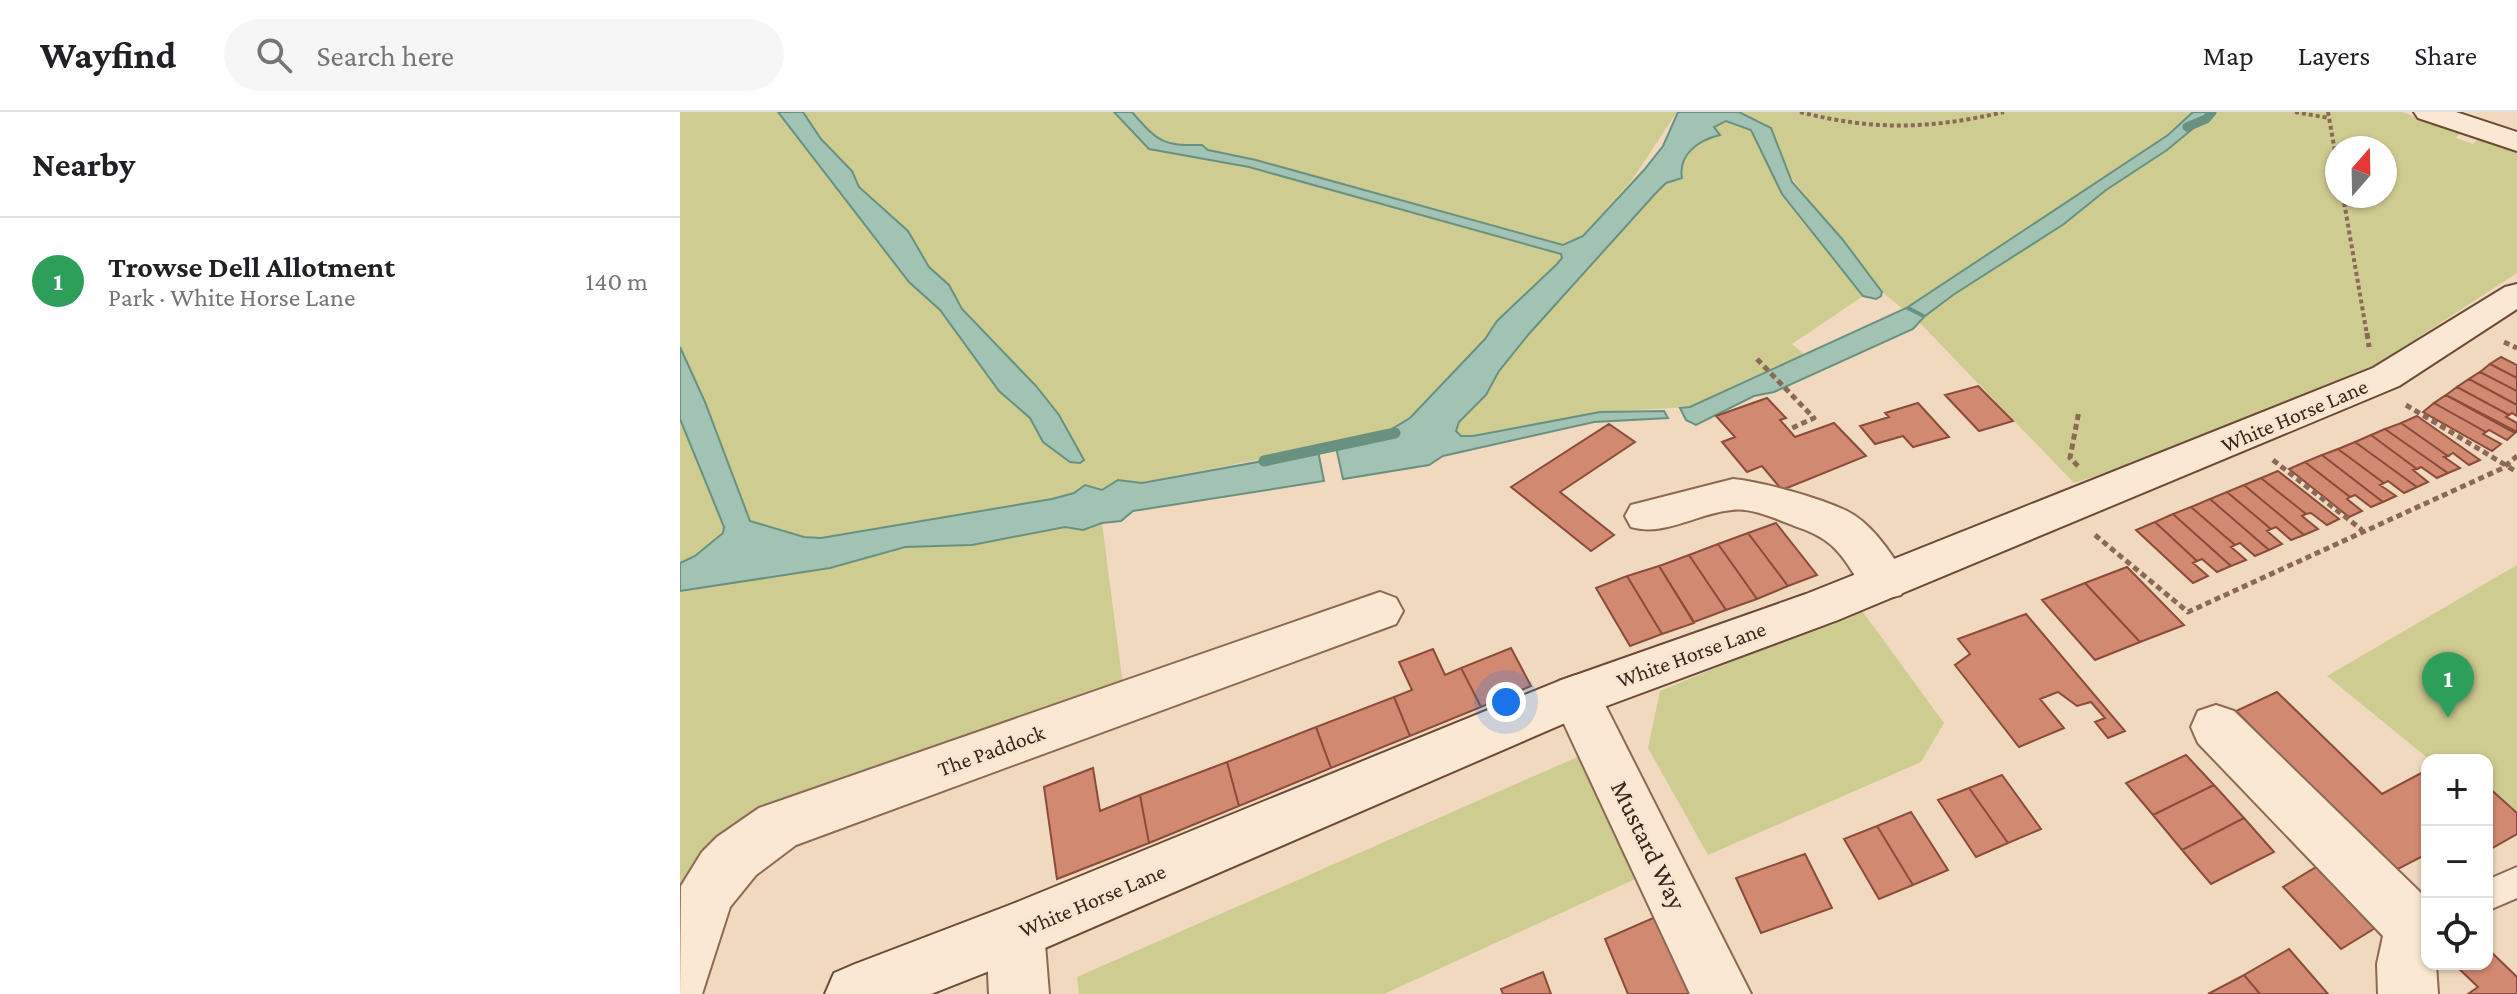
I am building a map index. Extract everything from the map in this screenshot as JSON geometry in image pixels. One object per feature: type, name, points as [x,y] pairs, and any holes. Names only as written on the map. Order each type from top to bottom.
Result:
[{"type":"street","points":[[2428,112],[2517,142]]},
{"type":"street","name":"White Horse Lane","points":[[855,994],[1015,932],[1576,696],[1885,582],[2378,380],[2517,294]]},
{"type":"street","points":[[1646,516],[1733,494],[1752,496],[1833,523],[1853,539],[1885,582]]},
{"type":"street","name":"The Paddock","points":[[680,975],[697,909],[718,873],[745,845],[778,826],[1380,611]]},
{"type":"street","name":"Mustard Way","points":[[1576,696],[1721,994]]},
{"type":"street","points":[[2216,727],[2421,925]]},
{"type":"street","points":[[2408,994],[2405,964],[2409,944],[2421,927]]},
{"type":"street","points":[[1015,932],[1019,994]]},
{"type":"path","points":[[1800,112],[1877,129],[1891,129],[1935,128],[2004,112]]},
{"type":"path","points":[[2295,112],[2328,115],[2332,136]]},
{"type":"path","points":[[2345,208],[2373,367],[2378,380],[2517,472]]},
{"type":"path","points":[[1757,359],[1814,418],[1788,430]]},
{"type":"path","points":[[2079,411],[2070,458],[2105,492]]},
{"type":"path","points":[[2244,436],[2362,530]]},
{"type":"path","points":[[2064,509],[2188,612],[2506,466],[2517,456]]},
{"type":"shaded area","points":[[680,112],[1677,112],[1632,180],[1557,264],[1497,321],[1487,336],[1410,418],[1380,436],[1102,490],[1102,523],[1124,693],[757,822],[682,920],[680,928]]},
{"type":"shaded area","points":[[778,112],[803,112],[821,139],[852,171],[859,187],[908,231],[929,267],[949,285],[962,309],[1036,386],[1059,415],[1084,460],[1080,463],[1070,462],[1043,442],[1030,418],[999,391],[940,310],[909,282]]},
{"type":"shaded area","points":[[1114,112],[1132,112],[1155,136],[1170,143],[1202,145],[1208,150],[1256,160],[1563,245],[1583,236],[1644,170],[1663,146],[1678,112],[1739,112],[1771,128],[1792,182],[1843,240],[1882,292],[1876,299],[1863,296],[1782,194],[1751,130],[1726,121],[1714,127],[1720,135],[1698,144],[1687,155],[1683,162],[1682,178],[1666,183],[1655,194],[1528,335],[1499,371],[1486,395],[1459,422],[1456,431],[1461,436],[1473,436],[1600,412],[1664,411],[1668,418],[1594,422],[1443,456],[1429,465],[1343,479],[1336,447],[1380,436],[1410,418],[1485,339],[1497,321],[1557,264],[1562,258],[1561,254],[1249,167],[1149,149]]},
{"type":"shaded area","points":[[1739,112],[2402,112],[2460,133],[2456,138],[2473,144],[2478,139],[2517,151],[2517,273],[2373,367],[2158,456],[2074,483],[1920,323],[1882,292]]},
{"type":"shaded area","points":[[2193,112],[2213,112],[2167,150],[2106,190],[2064,224],[1925,316],[1908,307],[2168,135]]},
{"type":"shaded area","points":[[1731,121],[1751,130],[1782,194],[1863,296],[1792,344],[1805,355],[1689,407],[1600,412],[1473,436],[1461,436],[1455,431],[1528,335],[1666,183],[1691,149],[1705,138],[1720,135],[1714,127]]},
{"type":"shaded area","points":[[1906,308],[1924,317],[1913,329],[1774,392],[1754,396],[1696,425],[1686,420],[1680,408],[1690,407]]},
{"type":"shaded area","points":[[680,347],[705,402],[750,521],[804,537],[821,538],[1052,499],[1074,493],[1085,485],[1102,490],[1118,480],[1142,483],[1318,451],[1324,481],[1133,511],[1121,521],[1102,523],[1083,530],[1065,527],[972,545],[905,547],[830,568],[680,591],[680,563],[695,556],[723,533],[724,527],[680,419]]},
{"type":"shaded area","points":[[2517,565],[2517,830],[2493,811],[2493,754],[2423,754],[2327,676]]},
{"type":"shaded area","points":[[1860,608],[1944,723],[1921,762],[1708,855],[1648,748],[1660,691]]},
{"type":"shaded area","points":[[1582,755],[1644,875],[1384,994],[1079,994],[1077,977]]},
{"type":"building","points":[[2501,357],[2517,365],[2517,378],[2490,364]]},
{"type":"building","points":[[2490,364],[2517,378],[2517,391],[2480,372]]},
{"type":"building","points":[[2480,372],[2517,391],[2517,405],[2469,379]]},
{"type":"building","points":[[2469,379],[2517,405],[2517,416],[2509,415],[2457,387]]},
{"type":"building","points":[[1978,386],[2013,421],[1979,431],[1945,395]]},
{"type":"building","points":[[2457,387],[2509,415],[2506,417],[2517,423],[2517,432],[2446,395]]},
{"type":"building","points":[[2446,395],[2515,433],[2507,440],[2434,403]]},
{"type":"building","points":[[1767,398],[1786,418],[1780,420],[1795,437],[1834,423],[1866,456],[1782,490],[1762,466],[1747,472],[1722,442],[1735,437],[1716,416]]},
{"type":"building","points":[[1918,403],[1949,437],[1913,447],[1903,436],[1875,444],[1860,426],[1889,417],[1885,413]]},
{"type":"building","points":[[2434,403],[2486,432],[2483,434],[2501,444],[2492,451],[2423,412]]},
{"type":"building","points":[[2417,416],[2480,460],[2469,465],[2453,453],[2448,456],[2401,423]]},
{"type":"building","points":[[2401,423],[2460,468],[2448,473],[2385,429]]},
{"type":"building","points":[[1609,424],[1635,442],[1560,492],[1614,535],[1591,551],[1511,487]]},
{"type":"building","points":[[2385,429],[2448,473],[2437,478],[2421,467],[2417,469],[2371,435]]},
{"type":"building","points":[[2371,435],[2417,469],[2413,470],[2428,482],[2417,487],[2355,442]]},
{"type":"building","points":[[2355,442],[2417,487],[2404,493],[2388,481],[2384,483],[2338,449]]},
{"type":"building","points":[[2338,449],[2384,483],[2380,485],[2396,496],[2383,502],[2322,455]]},
{"type":"building","points":[[2322,455],[2383,502],[2371,507],[2355,495],[2350,497],[2305,462]]},
{"type":"building","points":[[2305,462],[2350,497],[2347,499],[2362,511],[2349,517],[2289,469]]},
{"type":"building","points":[[2278,471],[2339,519],[2327,525],[2311,513],[2306,514],[2261,478]]},
{"type":"building","points":[[2261,478],[2306,514],[2302,516],[2318,529],[2304,535],[2244,485]]},
{"type":"building","points":[[2244,485],[2304,535],[2291,540],[2276,527],[2271,529],[2227,492]]},
{"type":"building","points":[[2227,492],[2271,529],[2267,531],[2282,544],[2269,550],[2210,499]]},
{"type":"building","points":[[2210,499],[2269,550],[2255,556],[2240,543],[2235,545],[2191,507]]},
{"type":"building","points":[[2191,507],[2235,545],[2231,547],[2246,560],[2231,566],[2173,514]]},
{"type":"building","points":[[2173,514],[2231,566],[2217,572],[2202,559],[2197,561],[2155,522]]},
{"type":"building","points":[[2155,522],[2197,561],[2193,563],[2208,576],[2193,583],[2136,530]]},
{"type":"building","points":[[1776,523],[1817,575],[1788,586],[1748,533]]},
{"type":"building","points":[[1748,533],[1788,586],[1757,599],[1718,544]]},
{"type":"building","points":[[1718,544],[1757,599],[1726,610],[1689,555]]},
{"type":"building","points":[[1689,555],[1726,610],[1694,622],[1659,566]]},
{"type":"building","points":[[1659,566],[1694,623],[1662,634],[1627,576]]},
{"type":"building","points":[[2127,567],[2184,625],[2140,642],[2085,583]]},
{"type":"building","points":[[1627,576],[1662,634],[1630,646],[1596,588]]},
{"type":"building","points":[[2085,583],[2140,642],[2095,660],[2042,600]]},
{"type":"building","points":[[2026,614],[2125,731],[2108,738],[2095,722],[2105,718],[2091,702],[2077,706],[2058,692],[2040,699],[2064,728],[2019,747],[1955,665],[1970,654],[1958,639]]},
{"type":"building","points":[[1511,648],[1531,686],[1481,707],[1461,668]]},
{"type":"building","points":[[1433,649],[1445,675],[1461,668],[1481,707],[1410,736],[1394,697],[1412,690],[1399,662]]},
{"type":"building","points":[[2277,692],[2382,794],[2421,773],[2421,857],[2394,871],[2236,711]]},
{"type":"building","points":[[1394,697],[1410,736],[1331,768],[1316,727]]},
{"type":"building","points":[[1316,727],[1331,768],[1239,806],[1227,762]]},
{"type":"building","points":[[2186,755],[2214,785],[2153,815],[2126,783]]},
{"type":"building","points":[[1227,762],[1239,806],[1149,843],[1140,795]]},
{"type":"building","points":[[1093,768],[1100,811],[1140,795],[1149,843],[1057,879],[1044,787]]},
{"type":"building","points":[[2002,775],[2041,829],[2008,843],[1969,788]]},
{"type":"building","points":[[2214,785],[2244,818],[2182,850],[2153,815]]},
{"type":"building","points":[[1969,788],[2008,843],[1976,857],[1938,800]]},
{"type":"building","points":[[2493,791],[2517,813],[2517,834],[2493,848]]},
{"type":"building","points":[[1911,812],[1948,870],[1913,885],[1877,826]]},
{"type":"building","points":[[2244,818],[2274,852],[2211,884],[2182,850]]},
{"type":"building","points":[[1877,826],[1913,885],[1879,899],[1844,839]]},
{"type":"building","points":[[1805,854],[1832,908],[1761,933],[1736,878]]},
{"type":"building","points":[[2326,861],[2385,922],[2341,949],[2283,887]]},
{"type":"building","points":[[1660,915],[1695,990],[1688,994],[1628,994],[1605,939]]},
{"type":"building","points":[[2289,949],[2328,994],[2260,994],[2244,975]]},
{"type":"building","points":[[2493,954],[2517,977],[2517,994],[2468,994],[2478,987],[2460,970],[2493,970]]},
{"type":"building","points":[[1543,972],[1551,994],[1503,994],[1501,989]]},
{"type":"building","points":[[2244,975],[2260,994],[2208,994]]},
{"type":"waterway","points":[[2187,127],[2206,119],[2212,112]]},
{"type":"waterway","points":[[1264,461],[1395,433]]},
{"type":"place","name":"Trowse Dell Allotment","points":[[2448,718]]}]
